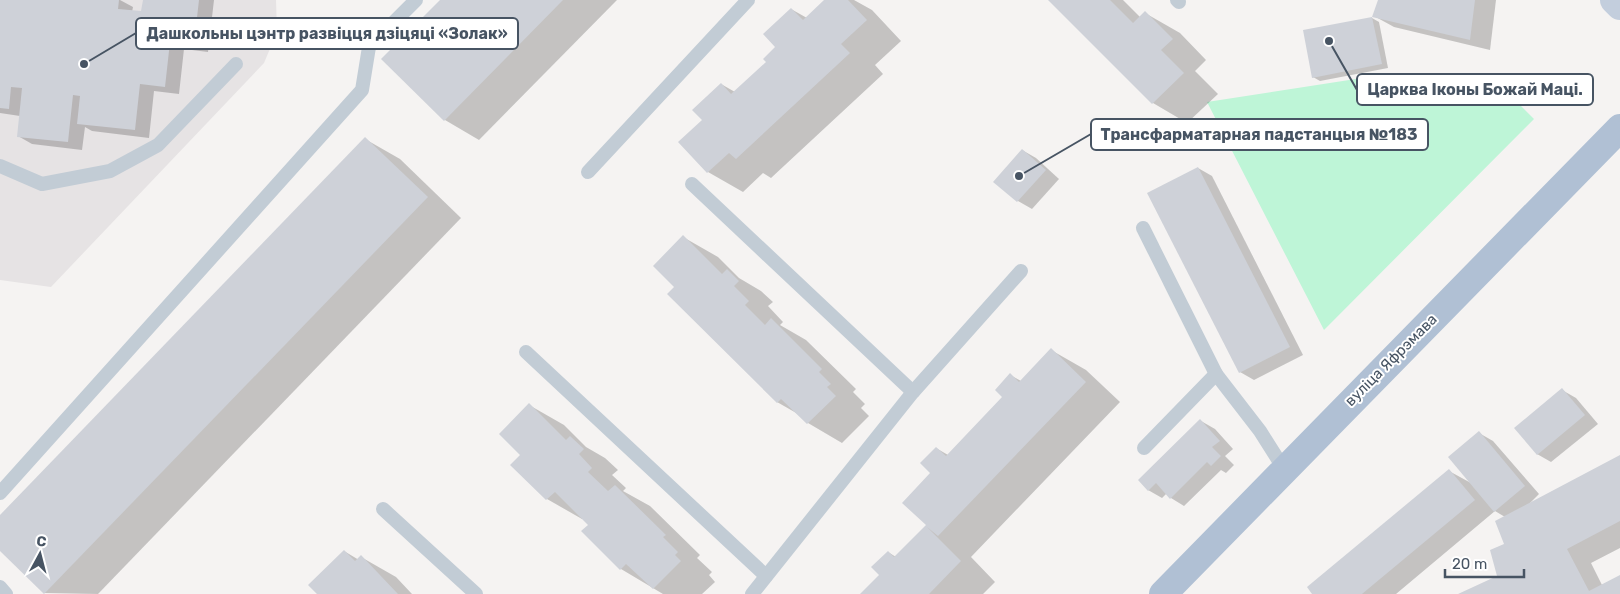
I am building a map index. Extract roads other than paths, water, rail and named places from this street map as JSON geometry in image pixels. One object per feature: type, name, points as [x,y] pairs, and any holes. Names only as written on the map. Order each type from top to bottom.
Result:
[{"type":"main road","name":"вуліца Яфрэмава","points":[[1163,594],[1620,128]]},
{"type":"street","points":[[1614,0],[1620,6]]},
{"type":"lane","points":[[0,493],[362,90],[370,47],[416,0]]},
{"type":"lane","points":[[588,172],[748,0]]},
{"type":"lane","points":[[0,166],[42,184],[110,171],[158,145],[236,64]]},
{"type":"lane","points":[[692,184],[913,392]]},
{"type":"lane","points":[[1142,228],[1216,374],[1260,431],[1284,469]]},
{"type":"lane","points":[[752,594],[913,392],[1021,270]]},
{"type":"lane","points":[[526,352],[766,576]]},
{"type":"lane","points":[[1144,448],[1216,374]]},
{"type":"lane","points":[[383,509],[476,594]]},
{"type":"lane","points":[[0,587],[6,594]]},
{"type":"place","name":"Царква Іконы Божай Маці.","points":[[1329,41]]},
{"type":"place","name":"Дашкольны цэнтр развіцця дзіцяці «Золак»","points":[[84,64]]},
{"type":"place","name":"Трансфарматарная падстанцыя №183","points":[[1019,176]]}]
